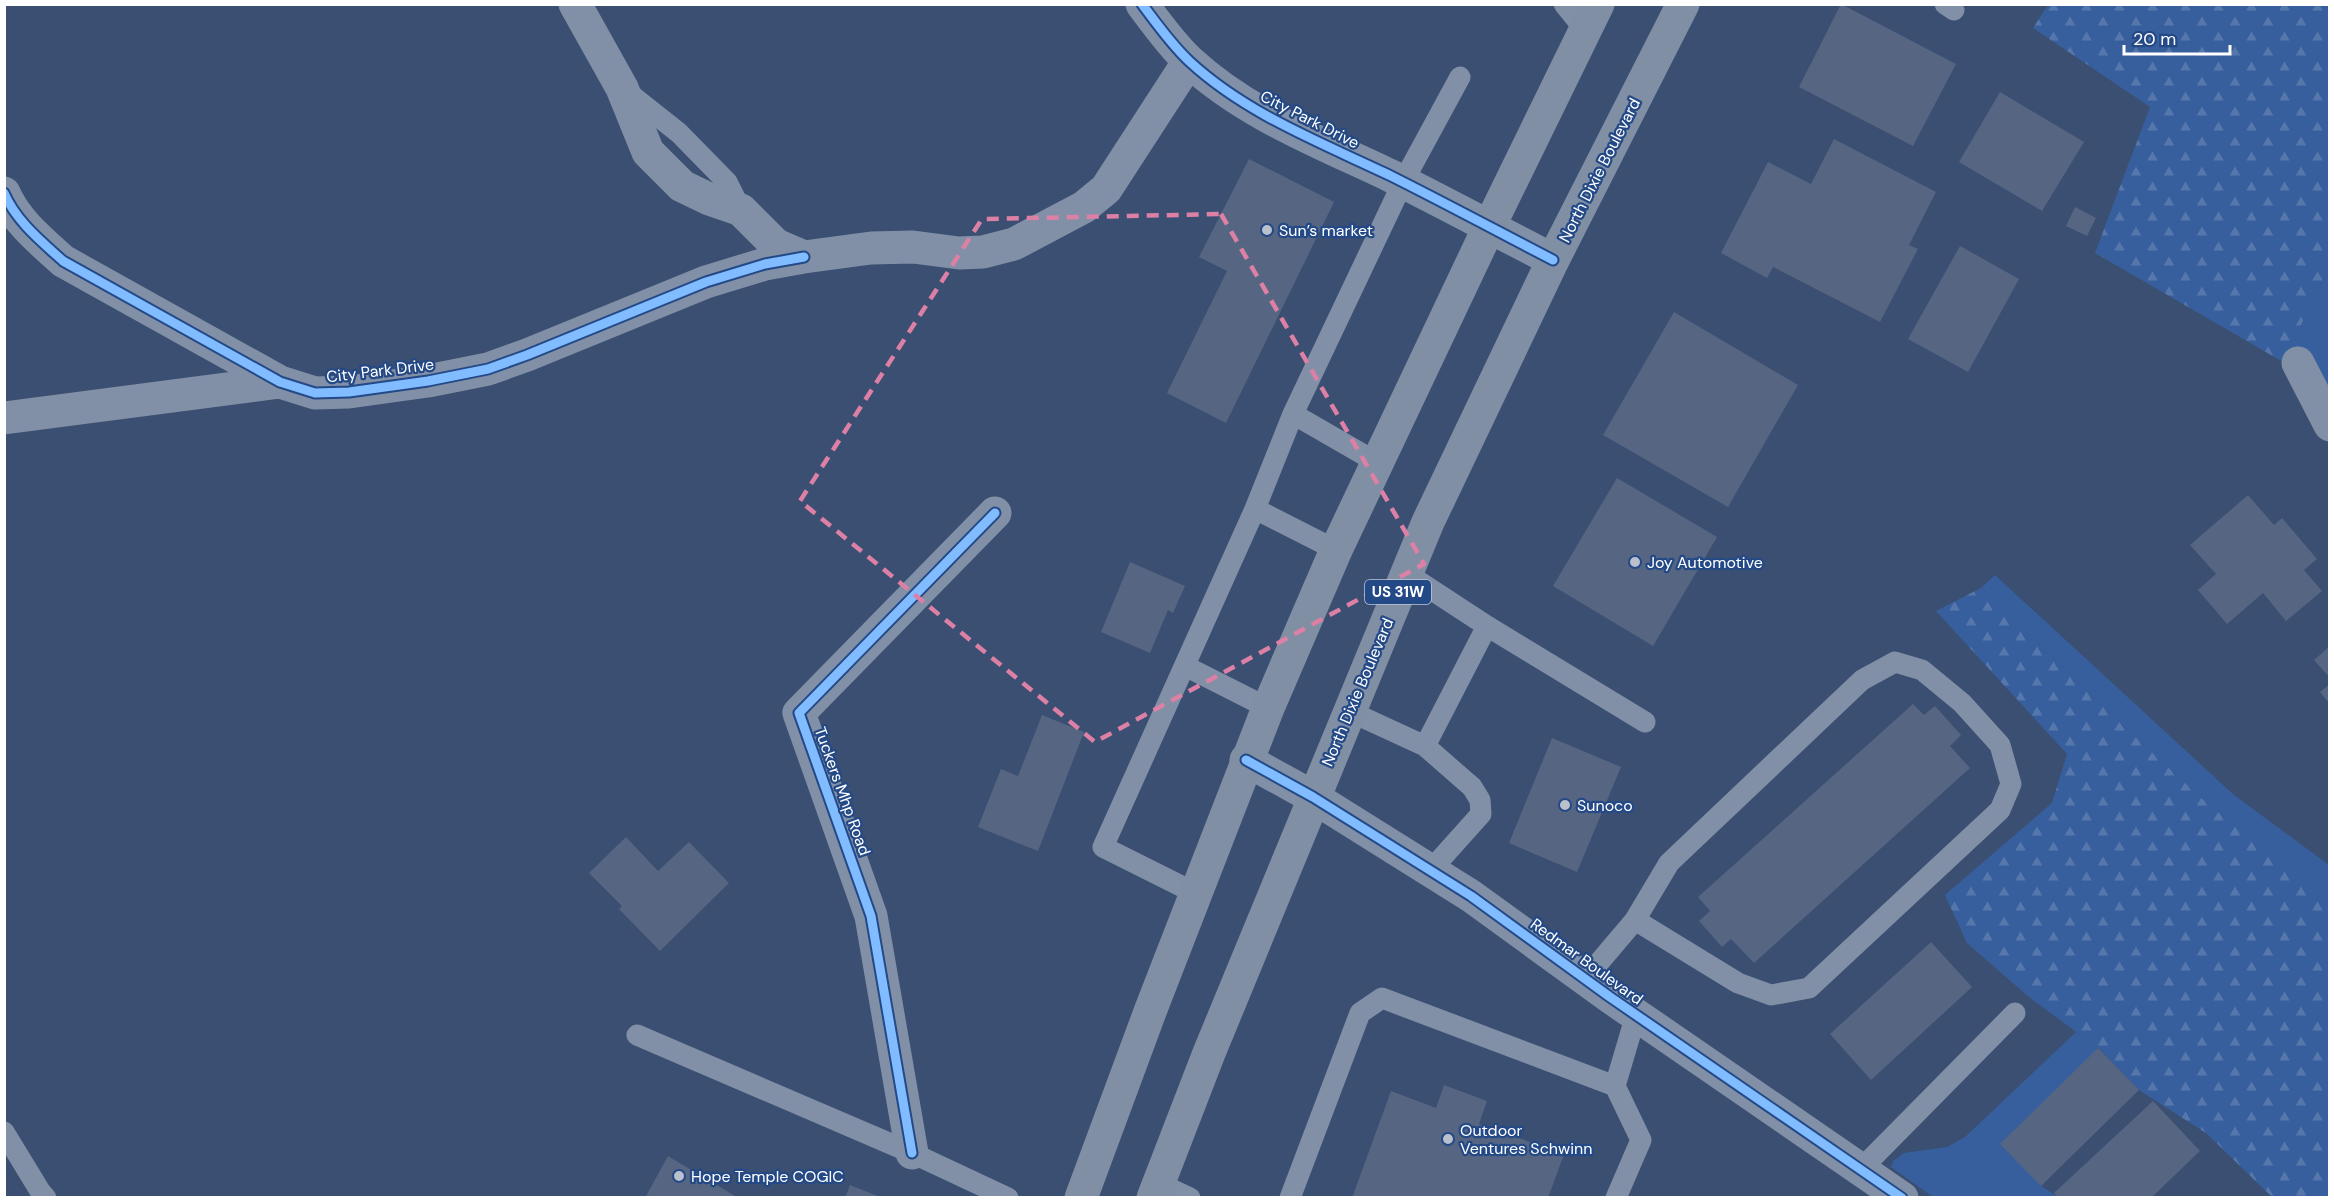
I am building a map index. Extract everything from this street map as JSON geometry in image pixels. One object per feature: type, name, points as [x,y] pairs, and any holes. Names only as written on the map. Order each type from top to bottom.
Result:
[{"type":"highway","name":"North Dixie Boulevard","points":[[1156,1190],[1213,1042],[1428,522],[1553,260],[1683,4]]},
{"type":"highway","points":[[1081,1197],[1246,760],[1336,549],[1591,17]]},
{"type":"street","points":[[575,4],[622,88],[648,152],[682,186],[709,199],[741,210],[776,245],[804,257]]},
{"type":"street","name":"City Park Drive","points":[[1142,4],[1166,37],[1189,61],[1217,84],[1258,111],[1403,182],[1553,260]]},
{"type":"street","name":"City Park Drive","points":[[4,193],[33,234],[63,261],[280,382],[315,393],[349,392],[428,381],[488,369],[706,282],[765,264],[871,248],[913,247],[960,253],[1014,244],[1084,207],[1106,189],[1189,61]]},
{"type":"street","points":[[2298,363],[2330,425]]},
{"type":"street","points":[[4,418],[280,382]]},
{"type":"street","name":"Tuckers Mhp Road","points":[[912,1153],[871,915],[799,713],[995,513]]},
{"type":"street","name":"Redmar Boulevard","points":[[1246,760],[1313,797],[1471,896],[1636,1015],[1902,1197]]},
{"type":"lane","points":[[1564,4],[1591,17]]},
{"type":"lane","points":[[1195,893],[1103,847],[1255,509],[1293,414],[1403,182],[1460,77]]},
{"type":"lane","points":[[1293,414],[1378,463]]},
{"type":"lane","points":[[1255,509],[1336,549]]},
{"type":"lane","points":[[1406,573],[1487,626],[1644,722]]},
{"type":"lane","points":[[1425,746],[1487,626]]},
{"type":"lane","points":[[1585,979],[1635,920],[1669,863],[1862,680],[1895,662],[1922,670],[1962,703],[2000,745],[2011,784],[2000,810],[1809,988],[1771,995],[1738,983],[1635,920]]},
{"type":"lane","points":[[1185,666],[1268,708]]},
{"type":"lane","points":[[1349,711],[1425,746],[1472,787],[1480,800],[1481,813],[1430,871]]},
{"type":"lane","points":[[1290,1197],[1360,1013],[1382,998],[1615,1086]]},
{"type":"lane","points":[[1861,1169],[2015,1012]]},
{"type":"lane","points":[[1616,1197],[1641,1140],[1615,1086],[1636,1015]]},
{"type":"lane","points":[[637,1035],[912,1153],[1008,1197]]},
{"type":"lane","points":[[4,1132],[46,1197]]},
{"type":"lane","points":[[1156,1190],[1190,1197]]},
{"type":"highlighted area","points":[[1221,214],[1424,564],[1095,742],[800,501],[982,219]]},
{"type":"green space","points":[[2048,5],[2329,5],[2329,268],[2283,362],[2095,253],[2150,107],[2033,28]]},
{"type":"green space","points":[[2329,268],[2329,396],[2283,362]]},
{"type":"green space","points":[[1995,575],[2234,795],[2329,865],[2329,899],[2209,805],[2118,721],[1981,588]]},
{"type":"green space","points":[[1981,588],[2118,721],[2209,805],[2329,897],[2329,1197],[2272,1197],[2206,1133],[2139,1090],[2098,1048],[2029,997],[1967,943],[1945,895],[2052,803],[2067,754],[1936,611]]},
{"type":"green space","points":[[2076,1032],[2098,1048],[2041,1186],[2058,1197],[1933,1197],[1891,1167],[1893,1161],[1904,1153],[1947,1147],[1965,1137]]},
{"type":"building","points":[[1841,4],[1956,64],[1913,146],[1799,87]]},
{"type":"building","points":[[2000,92],[2084,142],[2042,211],[1959,162]]},
{"type":"building","points":[[1834,139],[1936,192],[1909,245],[1918,249],[1880,322],[1773,267],[1767,278],[1721,253],[1768,162],[1811,184]]},
{"type":"building","points":[[1249,159],[1334,202],[1226,423],[1167,393],[1227,271],[1199,257]]},
{"type":"building","points":[[2075,207],[2096,218],[2087,236],[2066,226]]},
{"type":"building","points":[[1960,246],[2019,279],[1968,372],[1908,339]]},
{"type":"building","points":[[1674,312],[1798,385],[1728,507],[1603,435]]},
{"type":"building","name":"Joy Automotive","points":[[1617,478],[1717,537],[1653,646],[1553,586]]},
{"type":"building","points":[[2248,495],[2274,525],[2282,518],[2317,559],[2304,570],[2322,591],[2286,621],[2263,593],[2227,624],[2198,590],[2216,574],[2190,545]]},
{"type":"building","points":[[1130,562],[1185,586],[1173,613],[1168,610],[1150,653],[1101,632]]},
{"type":"building","points":[[2330,646],[2330,678],[2314,660]]},
{"type":"building","points":[[2330,684],[2330,704],[2320,692]]},
{"type":"building","points":[[1913,704],[1924,715],[1935,706],[1961,735],[1950,746],[1970,768],[1754,963],[1731,939],[1722,947],[1699,921],[1710,911],[1698,897]]},
{"type":"building","points":[[1042,715],[1084,732],[1038,851],[978,827],[1001,769],[1018,776]]},
{"type":"building","name":"Sunoco","points":[[1552,738],[1621,767],[1577,872],[1509,843]]},
{"type":"building","points":[[626,837],[658,871],[689,842],[729,883],[660,951],[619,909],[622,906],[589,873]]},
{"type":"building","points":[[1931,942],[1972,987],[1871,1080],[1830,1034]]},
{"type":"building","points":[[2098,1048],[2139,1090],[2041,1186],[2000,1144]]},
{"type":"building","name":"Outdoor Ventures Schwinn","points":[[1444,1085],[1487,1101],[1479,1124],[1564,1154],[1548,1198],[1352,1198],[1391,1091],[1436,1108]]},
{"type":"building","points":[[2153,1101],[2200,1151],[2151,1198],[2058,1198],[2054,1193]]},
{"type":"building","name":"Hope Temple COGIC","points":[[668,1156],[735,1196],[734,1198],[645,1198]]},
{"type":"building","points":[[850,1185],[880,1197],[880,1198],[845,1198]]},
{"type":"cycle path","points":[[1142,4],[1182,54],[1211,80],[1235,97],[1285,126],[1391,176],[1553,260]]},
{"type":"cycle path","points":[[4,193],[22,222],[63,261],[280,382],[315,393],[349,392],[428,381],[488,369],[706,282],[765,264],[804,257]]},
{"type":"cycle path","points":[[912,1153],[871,916],[799,713],[995,513]]},
{"type":"cycle path","points":[[1246,760],[1313,797],[1471,896],[1610,997],[1902,1198]]},
{"type":"place","name":"Sun’s market","points":[[1267,230]]},
{"type":"place","name":"Joy Automotive","points":[[1635,562]]},
{"type":"place","name":"Sunoco","points":[[1565,805]]},
{"type":"place","name":"Outdoor Ventures Schwinn","points":[[1448,1139]]},
{"type":"place","name":"Hope Temple COGIC","points":[[679,1176]]}]
